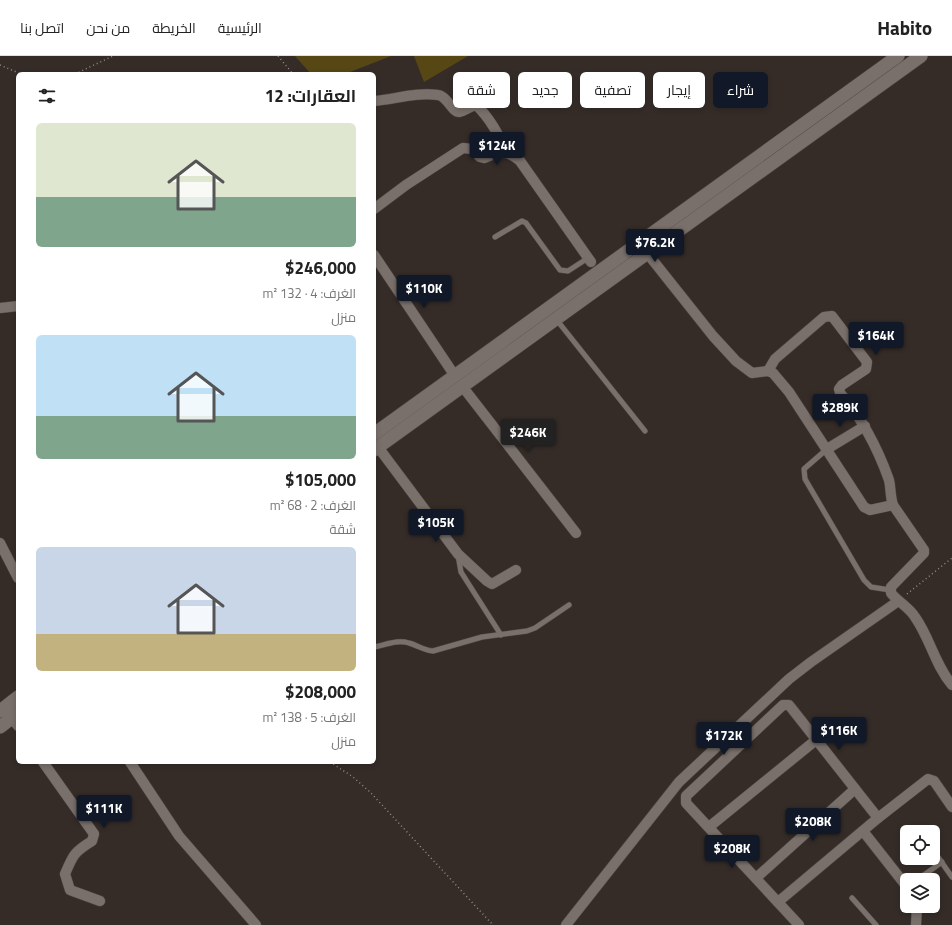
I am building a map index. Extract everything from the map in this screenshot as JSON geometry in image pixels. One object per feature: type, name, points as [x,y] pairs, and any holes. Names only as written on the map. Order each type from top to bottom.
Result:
[{"type":"street","points":[[516,570],[492,584],[487,581],[458,554],[376,448],[459,381],[898,56]]},
{"type":"street","points":[[376,433],[556,318],[921,56]]},
{"type":"street","points":[[376,101],[413,94],[438,95],[446,99],[456,111],[459,112],[476,106],[482,111],[503,142],[506,152]]},
{"type":"street","points":[[376,208],[406,185],[463,148],[472,149],[480,157],[484,158],[506,152],[513,155],[520,161],[590,260]]},
{"type":"street","points":[[647,253],[713,336],[736,361],[752,373],[768,371],[772,373],[790,392],[864,507],[870,510],[893,505]]},
{"type":"street","points":[[376,258],[459,381],[576,533]]},
{"type":"street","points":[[0,308],[16,306]]},
{"type":"street","points":[[768,371],[775,359],[824,317],[832,316],[867,362],[866,369],[842,385],[839,389],[840,393],[865,426],[887,475],[890,485],[890,498],[893,505],[924,550],[924,553],[890,590],[897,602],[907,608],[915,617],[931,645],[939,666],[952,685]]},
{"type":"street","points":[[826,449],[865,426]]},
{"type":"street","points":[[0,543],[16,574]]},
{"type":"street","points":[[571,923],[679,782],[790,679],[817,658],[897,602]]},
{"type":"street","points":[[0,710],[16,698]]},
{"type":"street","points":[[799,925],[686,803],[686,796],[783,705],[789,705],[878,818]]},
{"type":"street","points":[[0,726],[16,719]]},
{"type":"street","points":[[709,827],[816,740]]},
{"type":"street","points":[[44,764],[94,834],[92,841],[77,850],[73,855],[65,874],[70,890],[100,901]]},
{"type":"street","points":[[131,764],[179,836],[256,925]]},
{"type":"street","points":[[778,902],[862,831],[928,779],[934,781],[952,807]]},
{"type":"street","points":[[756,878],[855,789]]},
{"type":"street","points":[[862,831],[900,878]]},
{"type":"street","points":[[916,925],[917,913]]},
{"type":"lane","points":[[495,237],[522,221],[526,223],[560,270],[568,271],[590,260]]},
{"type":"lane","points":[[556,318],[645,431]]},
{"type":"lane","points":[[826,449],[804,469],[804,479],[864,580],[871,587],[890,590]]},
{"type":"lane","points":[[458,554],[461,572],[501,635]]},
{"type":"lane","points":[[376,646],[399,641],[408,642],[424,650],[432,651],[482,637],[516,634],[535,628],[569,605]]},
{"type":"lane","points":[[940,859],[952,877]]},
{"type":"lane","points":[[927,873],[942,862]]},
{"type":"lane","points":[[852,898],[876,925]]},
{"type":"path","points":[[80,72],[113,56]]},
{"type":"path","points":[[278,56],[291,72]]},
{"type":"path","points":[[0,65],[16,72]]},
{"type":"path","points":[[897,602],[952,558]]},
{"type":"path","points":[[333,764],[353,777],[370,792],[493,925]]},
{"type":"shaded area","points":[[295,56],[391,56],[350,72],[309,72]]},
{"type":"shaded area","points":[[414,56],[468,56],[424,82]]}]
